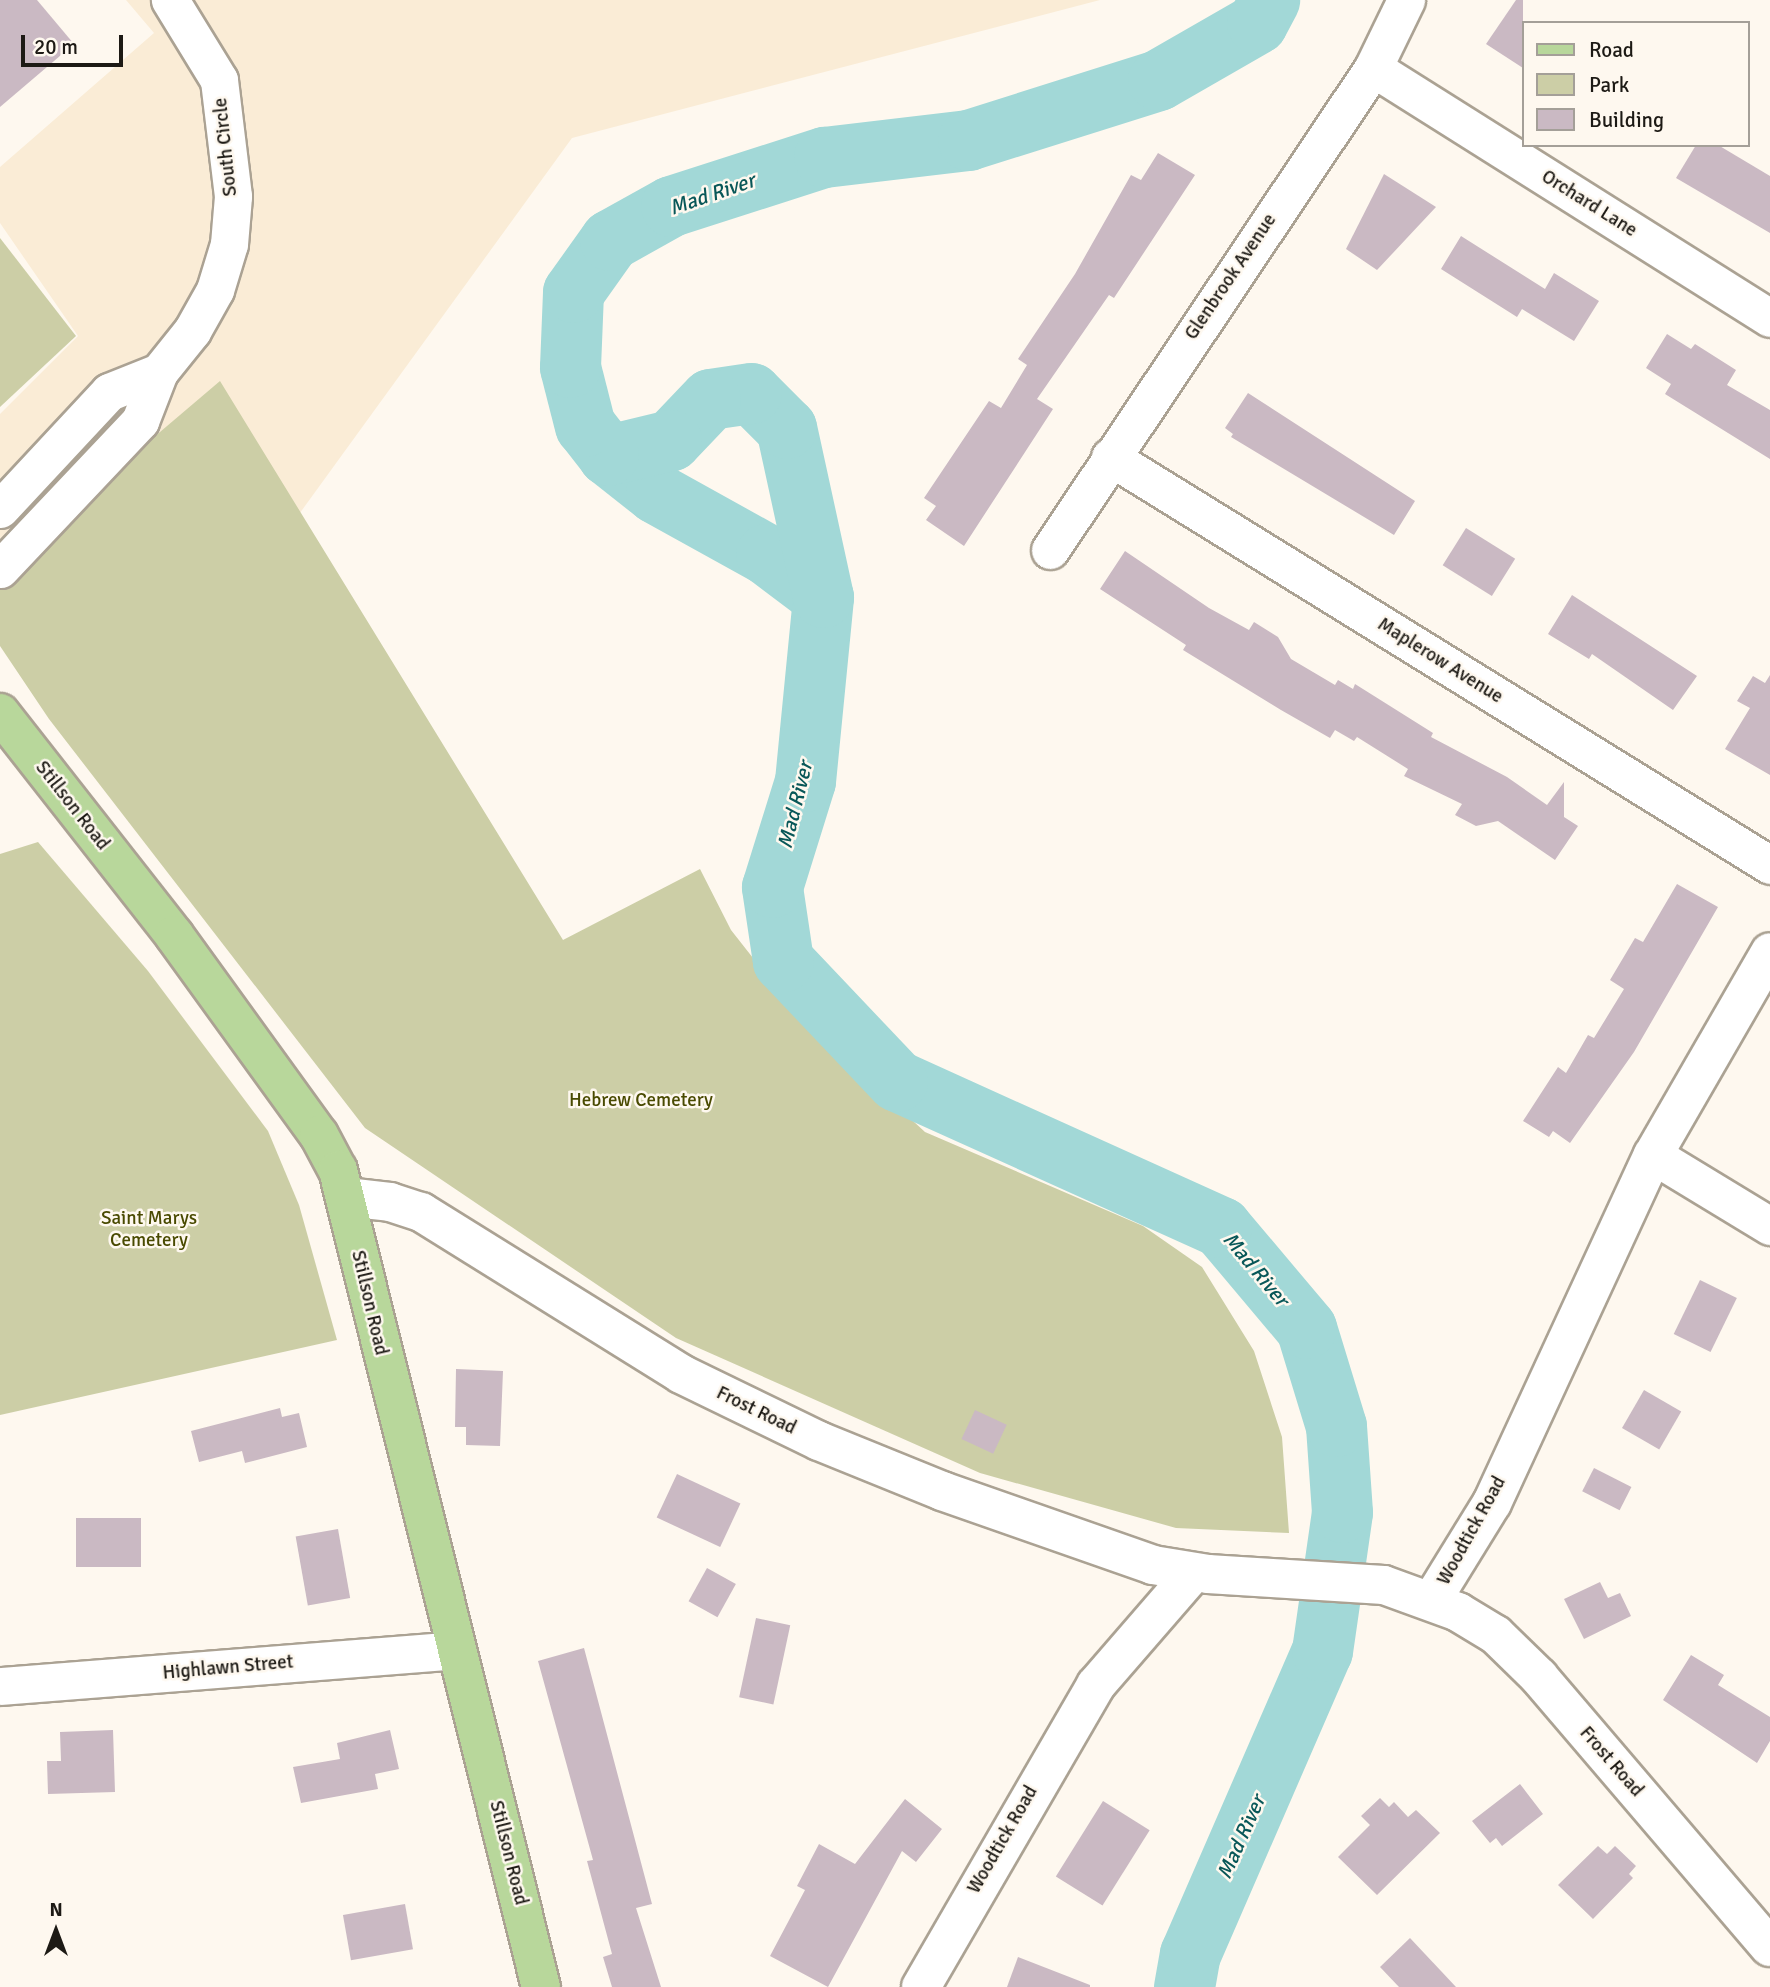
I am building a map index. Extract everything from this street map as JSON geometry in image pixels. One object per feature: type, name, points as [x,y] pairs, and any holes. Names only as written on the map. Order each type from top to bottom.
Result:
[{"type":"main road","name":"Stillson Road","points":[[0,713],[174,935],[319,1135],[346,1197],[362,1278],[541,1987]]},
{"type":"main road","name":"Woodtick Road","points":[[920,1987],[1096,1685],[1193,1573],[1370,1583],[1433,1600],[1492,1503],[1653,1155],[1770,952]]},
{"type":"main road","name":"Frost Road","points":[[346,1197],[390,1202],[421,1212],[648,1355],[808,1436],[1112,1553],[1193,1573]]},
{"type":"main road","name":"Frost Road","points":[[1433,1600],[1480,1624],[1507,1645],[1770,1947]]},
{"type":"street","name":"South Circle","points":[[0,569],[140,421],[159,372],[192,331],[215,290],[229,244],[233,196],[219,80],[170,0]]},
{"type":"street","name":"Glenbrook Avenue","points":[[1050,550],[1373,68],[1406,0]]},
{"type":"street","name":"Orchard Lane","points":[[1373,68],[1770,318]]},
{"type":"street","name":"South Circle","points":[[0,509],[109,392],[159,372]]},
{"type":"street","name":"Maplerow Avenue","points":[[1110,457],[1770,865]]},
{"type":"street","points":[[1653,1155],[1770,1226]]},
{"type":"street","name":"Highlawn Street","points":[[0,1686],[456,1650]]},
{"type":"shaded area","points":[[126,0],[1100,0],[572,138],[297,517],[0,611],[0,414],[78,336],[0,223],[0,167],[154,33]]},
{"type":"green space","points":[[0,238],[76,336],[0,407]]},
{"type":"green space","name":"Hebrew Cemetery","points":[[220,381],[563,940],[700,869],[731,930],[797,1014],[925,1132],[1143,1226],[1202,1267],[1254,1351],[1282,1437],[1289,1533],[1176,1528],[980,1473],[676,1338],[365,1128],[49,719],[0,646],[0,568]]},
{"type":"green space","name":"Saint Marys Cemetery","points":[[38,842],[148,971],[268,1131],[299,1205],[337,1340],[0,1415],[0,854]]},
{"type":"building","points":[[0,0],[37,0],[74,44],[0,107]]},
{"type":"building","points":[[1516,0],[1523,0],[1522,67],[1486,44]]},
{"type":"building","points":[[1695,147],[1721,147],[1770,176],[1770,233],[1676,178]]},
{"type":"building","points":[[1158,153],[1195,175],[1114,298],[1109,295],[1037,399],[1053,409],[964,546],[926,520],[936,506],[924,498],[989,401],[1001,408],[1027,365],[1018,359],[1075,274],[1131,175],[1141,180]]},
{"type":"building","points":[[1384,174],[1436,207],[1377,270],[1346,249]]},
{"type":"building","points":[[1461,236],[1545,289],[1554,273],[1599,301],[1574,341],[1522,309],[1517,317],[1441,269]]},
{"type":"building","points":[[1667,334],[1691,349],[1695,344],[1736,370],[1727,385],[1770,410],[1770,459],[1665,394],[1671,384],[1646,368]]},
{"type":"building","points":[[1248,393],[1415,501],[1394,535],[1231,437],[1233,434],[1225,428]]},
{"type":"building","points":[[1466,528],[1515,559],[1492,596],[1443,565]]},
{"type":"building","points":[[1125,551],[1209,608],[1249,630],[1254,622],[1278,637],[1291,659],[1335,685],[1338,680],[1353,689],[1355,684],[1433,733],[1431,737],[1507,777],[1547,805],[1564,782],[1564,817],[1578,826],[1555,860],[1498,821],[1476,826],[1455,815],[1462,804],[1404,776],[1408,769],[1357,737],[1354,741],[1335,730],[1330,738],[1281,710],[1183,650],[1186,645],[1100,589]]},
{"type":"building","points":[[1572,595],[1697,676],[1673,710],[1592,654],[1589,659],[1548,634]]},
{"type":"building","points":[[1770,675],[1770,775],[1725,749],[1750,708],[1737,701],[1753,676],[1765,683]]},
{"type":"building","points":[[1677,884],[1718,907],[1634,1052],[1570,1143],[1553,1131],[1549,1137],[1523,1121],[1558,1067],[1566,1073],[1588,1035],[1594,1038],[1624,989],[1610,980],[1635,938],[1643,942]]},
{"type":"building","points":[[1700,1280],[1737,1298],[1711,1352],[1674,1334]]},
{"type":"building","points":[[456,1369],[503,1371],[500,1446],[466,1445],[466,1427],[455,1427]]},
{"type":"building","points":[[1644,1390],[1681,1412],[1659,1450],[1622,1428]]},
{"type":"building","points":[[280,1408],[282,1417],[299,1413],[307,1447],[245,1463],[242,1451],[199,1462],[191,1431]]},
{"type":"building","points":[[975,1410],[1007,1425],[993,1454],[961,1439]]},
{"type":"building","points":[[1594,1468],[1631,1487],[1620,1510],[1582,1491]]},
{"type":"building","points":[[677,1474],[740,1504],[720,1547],[657,1518]]},
{"type":"building","points":[[76,1518],[141,1518],[141,1567],[76,1567]]},
{"type":"building","points":[[338,1529],[350,1598],[308,1605],[296,1536]]},
{"type":"building","points":[[707,1568],[736,1584],[717,1617],[689,1601]]},
{"type":"building","points":[[1600,1582],[1608,1598],[1620,1593],[1631,1616],[1584,1639],[1564,1599]]},
{"type":"building","points":[[756,1618],[790,1625],[773,1705],[739,1697]]},
{"type":"building","points":[[584,1648],[652,1904],[636,1908],[661,1987],[612,1987],[603,1957],[612,1954],[587,1861],[593,1860],[538,1661]]},
{"type":"building","points":[[1691,1655],[1724,1675],[1718,1685],[1770,1717],[1770,1741],[1757,1763],[1663,1700]]},
{"type":"building","points":[[113,1730],[115,1792],[48,1794],[47,1761],[61,1761],[60,1732]]},
{"type":"building","points":[[390,1730],[399,1769],[375,1774],[378,1789],[301,1803],[293,1767],[340,1759],[337,1743]]},
{"type":"building","points":[[1520,1784],[1543,1814],[1502,1846],[1496,1838],[1490,1843],[1472,1821]]},
{"type":"building","points":[[1380,1798],[1389,1807],[1394,1802],[1408,1817],[1416,1810],[1440,1833],[1377,1895],[1338,1857],[1370,1825],[1361,1816]]},
{"type":"building","points":[[905,1799],[942,1829],[916,1862],[902,1851],[828,1987],[770,1956],[805,1890],[797,1886],[819,1844],[855,1864]]},
{"type":"building","points":[[1103,1801],[1150,1830],[1102,1906],[1056,1876]]},
{"type":"building","points":[[1598,1846],[1607,1854],[1615,1846],[1636,1866],[1629,1874],[1633,1878],[1593,1919],[1558,1885]]},
{"type":"building","points":[[405,1904],[413,1949],[351,1960],[343,1915]]},
{"type":"building","points":[[1410,1938],[1456,1987],[1399,1987],[1380,1967]]},
{"type":"building","points":[[1018,1957],[1090,1985],[1090,1987],[1007,1987]]},
{"type":"waterway","name":"Mad River","points":[[1184,1987],[1190,1954],[1322,1651],[1342,1512],[1336,1426],[1306,1328],[1221,1227],[897,1081],[783,961],[772,887],[805,781],[823,597],[786,428],[751,393],[710,399],[671,440],[608,455],[585,426],[570,367],[573,292],[610,240],[671,206],[824,157],[968,140],[1158,80],[1257,23],[1269,0]]},
{"type":"waterway","points":[[608,455],[656,493],[766,554],[823,597]]}]
